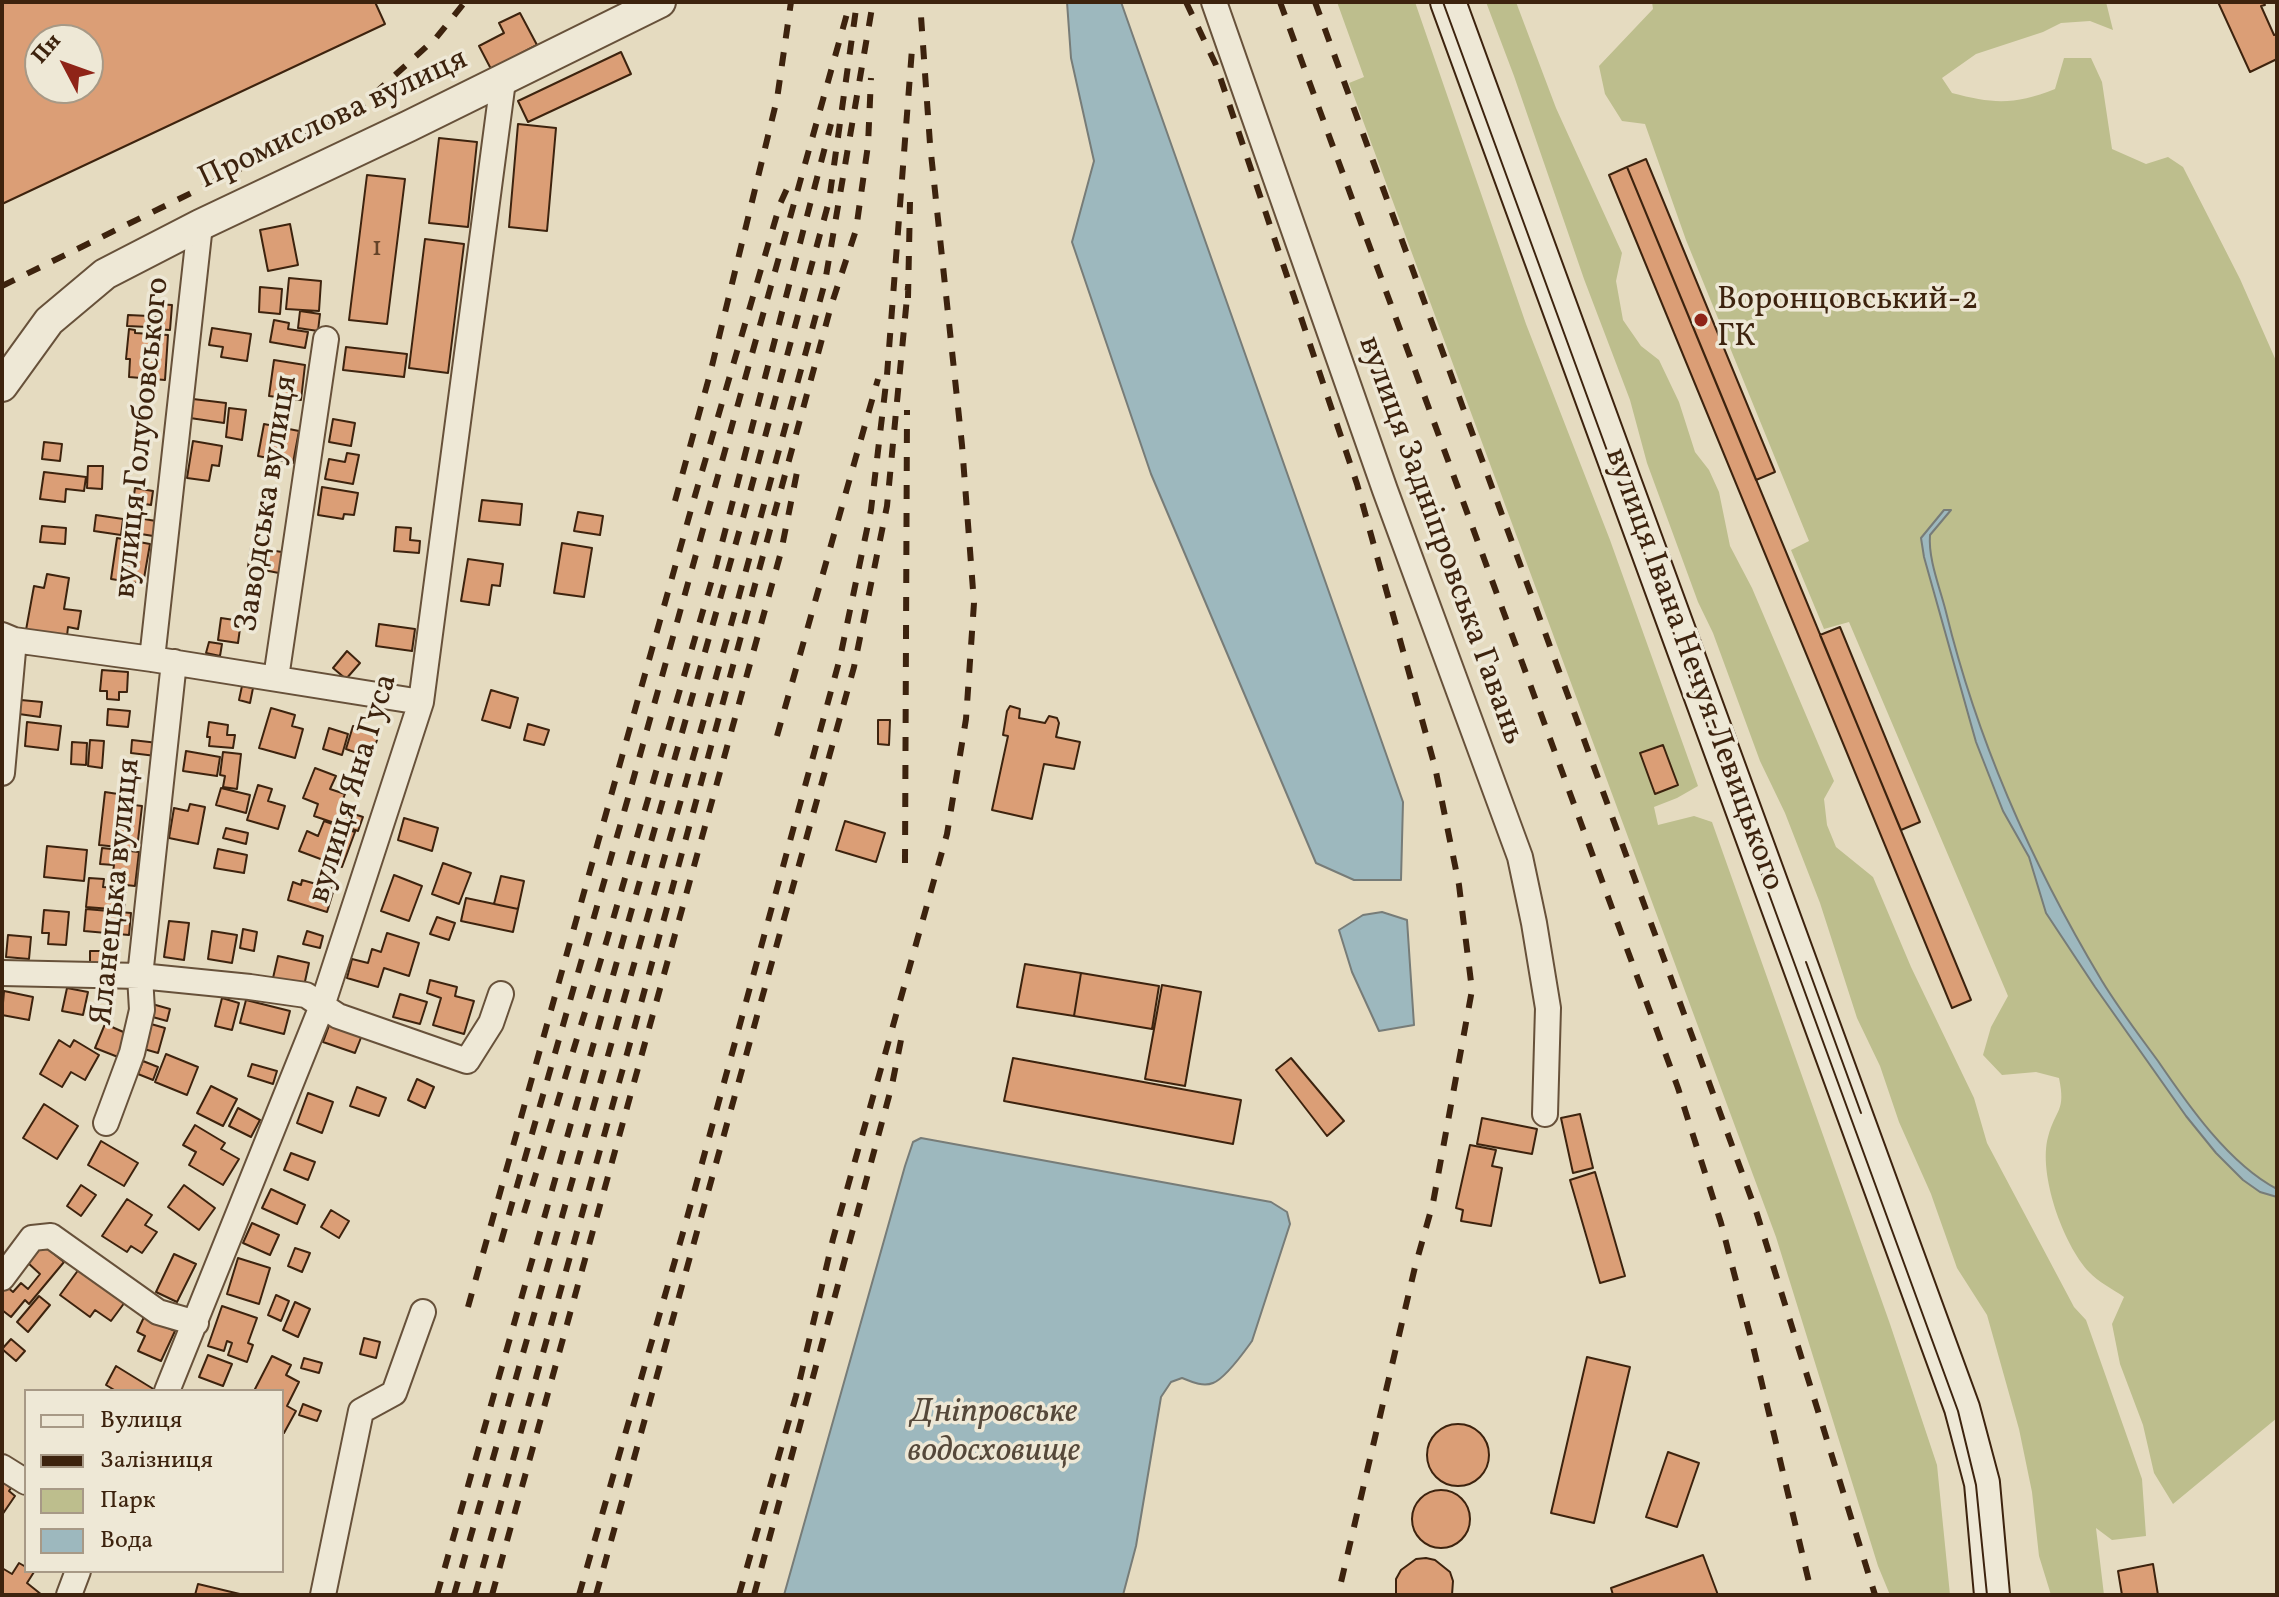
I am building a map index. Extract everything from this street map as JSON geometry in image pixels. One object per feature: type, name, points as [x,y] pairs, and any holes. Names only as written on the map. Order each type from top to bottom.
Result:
[{"type":"main road","name":"вулиця Івана Нечуя-Левицького","points":[[1448,2],[1937,1338],[1975,1450],[1988,1529],[1992,1595]]},
{"type":"street","name":"Промислова вулиця","points":[[2,386],[49,321],[105,274],[660,2]]},
{"type":"street","name":"вулиця Задніпровська Гавань","points":[[1214,2],[1385,490],[1520,857],[1548,1008],[1545,1114]]},
{"type":"street","name":"вулиця Яна Гуса","points":[[168,1389],[322,1006],[421,702],[503,81]]},
{"type":"street","name":"вулиця Голубовського","points":[[163,660],[200,225]]},
{"type":"street","name":"Заводська вулиця","points":[[276,678],[326,339]]},
{"type":"street","points":[[2,773],[8,637],[421,702]]},
{"type":"street","name":"Яланецька вулиця","points":[[106,1123],[132,1053],[142,1010],[140,976],[163,660]]},
{"type":"street","points":[[2,973],[140,976],[306,995],[338,1016],[467,1061],[491,1023],[501,994]]},
{"type":"street","points":[[2,1278],[32,1238],[51,1236],[158,1312],[196,1323]]},
{"type":"street","points":[[323,1595],[361,1411],[394,1393],[423,1312]]},
{"type":"street","points":[[2,1467],[24,1481]]},
{"type":"street","points":[[69,1595],[77,1573]]},
{"type":"green space","points":[[1337,2],[1415,2],[1526,324],[1610,540],[1698,786],[1654,807],[1658,825],[1694,816],[1712,822],[1937,1465],[1950,1595],[1890,1595],[1878,1566],[1776,1237],[1349,83],[1364,77]]},
{"type":"green space","points":[[1486,2],[1516,2],[1556,108],[1622,253],[1616,281],[1623,320],[1641,346],[1659,360],[1679,402],[1695,452],[1709,470],[1719,492],[1730,546],[1752,588],[1834,781],[1824,799],[1827,825],[1836,847],[1873,877],[1911,967],[1974,1098],[1987,1143],[2074,1307],[2086,1320],[2142,1479],[2146,1536],[2112,1540],[2096,1528],[2104,1595],[2051,1595],[2039,1556],[2032,1492],[2019,1429],[1987,1315],[1957,1268],[1880,1066],[1857,1018],[1820,903],[1785,813],[1760,761],[1713,633],[1698,602],[1647,463],[1630,400]]},
{"type":"green space","points":[[1652,2],[2106,2],[2113,30],[2090,21],[2061,23],[1976,54],[1942,78],[1952,93],[1992,101],[2016,100],[2055,89],[2064,58],[2091,58],[2102,82],[2112,149],[2146,164],[2168,157],[2183,167],[2240,279],[2277,363],[2277,1418],[2173,1504],[2154,1473],[2143,1425],[2120,1364],[2112,1324],[2124,1297],[2093,1276],[2079,1260],[2055,1208],[2046,1152],[2048,1137],[2061,1104],[2059,1078],[2036,1072],[2002,1075],[1983,1055],[1991,1027],[2008,996],[1849,622],[1824,629],[1791,550],[1809,541],[1686,240],[1645,124],[1622,121],[1605,94],[1599,66],[1653,9]]},
{"type":"water","points":[[1067,2],[1121,2],[1403,802],[1401,880],[1354,880],[1316,863],[1151,474],[1072,242],[1094,161],[1071,58]]},
{"type":"water","points":[[1944,510],[1951,510],[1930,535],[1935,574],[1974,709],[2031,848],[2077,938],[2122,1012],[2211,1132],[2242,1165],[2277,1189],[2277,1197],[2260,1192],[2243,1180],[2216,1153],[2186,1116],[2046,913],[2029,857],[2003,811],[1976,742],[1924,557],[1921,538]]},
{"type":"water","points":[[1382,912],[1407,920],[1414,1025],[1379,1031],[1352,972],[1339,930],[1363,915]]},
{"type":"water","name":"Дніпровське водосховище","points":[[921,1138],[1271,1202],[1287,1212],[1290,1224],[1252,1341],[1218,1380],[1201,1384],[1182,1378],[1171,1382],[1161,1397],[1136,1546],[1123,1595],[784,1595],[905,1166],[913,1142]]},
{"type":"building","points":[[2,2],[375,2],[385,24],[2,204]]},
{"type":"building","points":[[2218,2],[2263,2],[2265,5],[2261,6],[2274,35],[2277,34],[2277,59],[2250,72]]},
{"type":"building","points":[[520,13],[537,45],[491,69],[479,46],[504,33],[499,23]]},
{"type":"building","points":[[621,52],[631,74],[528,122],[518,101]]},
{"type":"building","points":[[518,124],[556,128],[547,231],[509,227]]},
{"type":"building","points":[[439,138],[477,142],[468,227],[429,223]]},
{"type":"building","name":"Воронцовський-2 ГК","points":[[1646,159],[1775,472],[1756,480],[1627,167]]},
{"type":"building","points":[[1627,167],[1971,1000],[1952,1008],[1609,175]]},
{"type":"building","points":[[367,175],[405,179],[387,324],[349,320]]},
{"type":"building","points":[[290,224],[298,265],[268,271],[260,230]]},
{"type":"building","points":[[425,239],[464,244],[448,373],[409,368]]},
{"type":"building","points":[[289,278],[321,281],[319,311],[286,309]]},
{"type":"building","points":[[260,287],[282,289],[280,314],[259,312]]},
{"type":"building","points":[[156,304],[172,305],[170,330],[155,329]]},
{"type":"building","points":[[300,311],[320,314],[318,331],[298,328]]},
{"type":"building","points":[[128,315],[149,316],[148,327],[127,326]]},
{"type":"building","points":[[274,320],[289,323],[288,329],[308,332],[305,348],[270,342]]},
{"type":"building","points":[[212,328],[251,334],[247,361],[221,357],[223,347],[209,345]]},
{"type":"building","points":[[129,329],[135,330],[135,333],[168,335],[165,380],[129,377],[130,359],[126,359]]},
{"type":"building","points":[[346,347],[407,354],[404,377],[343,370]]},
{"type":"building","points":[[274,360],[305,365],[301,400],[269,396]]},
{"type":"building","points":[[193,399],[226,403],[224,423],[190,418]]},
{"type":"building","points":[[229,408],[246,410],[242,440],[226,437]]},
{"type":"building","points":[[333,419],[355,423],[351,446],[329,442]]},
{"type":"building","points":[[264,424],[299,431],[293,463],[258,456]]},
{"type":"building","points":[[193,441],[222,446],[219,466],[212,465],[209,481],[187,478]]},
{"type":"building","points":[[44,442],[62,444],[60,461],[42,459]]},
{"type":"building","points":[[347,453],[359,455],[353,484],[325,479],[329,459],[345,462]]},
{"type":"building","points":[[88,466],[103,466],[102,489],[87,488]]},
{"type":"building","points":[[44,472],[86,477],[84,491],[66,489],[65,502],[40,499]]},
{"type":"building","points":[[322,487],[358,493],[354,515],[344,514],[343,519],[318,515]]},
{"type":"building","points":[[135,488],[153,491],[151,505],[133,502]]},
{"type":"building","points":[[482,500],[522,504],[520,525],[479,521]]},
{"type":"building","points":[[578,512],[603,516],[600,535],[574,531]]},
{"type":"building","points":[[96,515],[123,519],[121,535],[94,531]]},
{"type":"building","points":[[138,518],[156,521],[153,536],[135,533]]},
{"type":"building","points":[[42,526],[66,528],[65,544],[40,542]]},
{"type":"building","points":[[396,527],[411,528],[410,540],[420,541],[419,553],[394,551]]},
{"type":"building","points":[[117,538],[150,544],[143,584],[111,579]]},
{"type":"building","points":[[562,543],[592,548],[584,597],[554,593]]},
{"type":"building","points":[[251,547],[288,553],[284,574],[248,567]]},
{"type":"building","points":[[468,559],[503,564],[500,586],[492,585],[489,605],[461,601]]},
{"type":"building","points":[[47,574],[69,578],[64,609],[81,611],[78,629],[68,627],[67,636],[26,630],[34,586],[44,588]]},
{"type":"building","points":[[221,618],[241,621],[238,643],[218,640]]},
{"type":"building","points":[[379,624],[415,629],[412,651],[376,646]]},
{"type":"building","points":[[1840,627],[1920,822],[1901,830],[1820,635]]},
{"type":"building","points":[[209,642],[222,644],[220,656],[206,653]]},
{"type":"building","points":[[347,651],[360,663],[346,679],[333,668]]},
{"type":"building","points":[[102,670],[128,672],[127,692],[119,692],[119,700],[107,699],[107,691],[100,691]]},
{"type":"building","points":[[242,686],[253,688],[250,703],[239,700]]},
{"type":"building","points":[[491,690],[518,698],[510,728],[482,720]]},
{"type":"building","points":[[21,700],[42,702],[40,717],[19,714]]},
{"type":"building","points":[[1010,706],[1020,709],[1019,718],[1045,723],[1049,716],[1057,718],[1056,737],[1080,742],[1074,769],[1044,764],[1032,819],[992,810],[1008,736],[1003,735]]},
{"type":"building","points":[[271,708],[295,715],[292,726],[303,729],[295,758],[259,748]]},
{"type":"building","points":[[108,709],[130,711],[128,727],[107,725]]},
{"type":"building","points":[[878,720],[890,720],[889,745],[878,744]]},
{"type":"building","points":[[27,722],[61,726],[58,750],[25,746]]},
{"type":"building","points":[[209,722],[228,725],[227,735],[235,735],[233,748],[209,746]]},
{"type":"building","points":[[528,724],[549,730],[544,745],[524,740]]},
{"type":"building","points":[[353,726],[379,734],[371,758],[346,749]]},
{"type":"building","points":[[329,728],[348,734],[342,755],[323,749]]},
{"type":"building","points":[[90,740],[104,741],[102,768],[88,766]]},
{"type":"building","points":[[132,740],[158,743],[156,756],[131,753]]},
{"type":"building","points":[[72,742],[87,743],[86,765],[71,764]]},
{"type":"building","points":[[1663,745],[1678,785],[1655,794],[1640,753]]},
{"type":"building","points":[[186,751],[220,757],[217,776],[183,771]]},
{"type":"building","points":[[223,752],[241,754],[237,789],[223,787],[225,776],[220,775]]},
{"type":"building","points":[[315,768],[336,776],[330,789],[345,794],[339,809],[363,817],[358,831],[314,816],[318,804],[303,798]]},
{"type":"building","points":[[258,785],[272,789],[268,801],[285,806],[278,829],[247,820]]},
{"type":"building","points":[[221,788],[250,795],[246,813],[216,805]]},
{"type":"building","points":[[105,792],[118,794],[117,803],[142,806],[137,849],[99,845]]},
{"type":"building","points":[[190,804],[205,807],[198,844],[169,838],[174,808],[188,811]]},
{"type":"building","points":[[404,818],[438,828],[432,851],[398,840]]},
{"type":"building","points":[[324,821],[355,832],[342,867],[299,851],[307,831],[318,836]]},
{"type":"building","points":[[845,821],[885,833],[876,862],[836,850]]},
{"type":"building","points":[[226,828],[248,833],[246,844],[223,838]]},
{"type":"building","points":[[47,846],[87,850],[84,881],[44,877]]},
{"type":"building","points":[[102,848],[139,852],[135,886],[116,884],[114,865],[100,864]]},
{"type":"building","points":[[218,849],[247,855],[244,873],[214,868]]},
{"type":"building","points":[[443,863],[471,873],[459,904],[432,894]]},
{"type":"building","points":[[394,875],[422,886],[409,921],[381,911]]},
{"type":"building","points":[[501,876],[524,881],[518,909],[494,904]]},
{"type":"building","points":[[89,878],[104,879],[103,887],[126,889],[124,910],[86,907]]},
{"type":"building","points":[[302,880],[334,889],[327,912],[288,900],[293,882],[301,885]]},
{"type":"building","points":[[466,898],[518,909],[513,932],[461,921]]},
{"type":"building","points":[[86,909],[131,913],[129,935],[84,931]]},
{"type":"building","points":[[44,910],[69,912],[66,945],[48,944],[49,933],[42,933]]},
{"type":"building","points":[[437,917],[455,923],[449,940],[430,934]]},
{"type":"building","points":[[169,921],[189,923],[184,960],[164,957]]},
{"type":"building","points":[[243,929],[257,932],[254,951],[240,948]]},
{"type":"building","points":[[212,931],[237,935],[232,963],[208,959]]},
{"type":"building","points":[[307,931],[323,936],[320,948],[303,944]]},
{"type":"building","points":[[387,933],[419,943],[409,976],[384,968],[378,987],[347,978],[352,959],[368,963],[372,949],[381,952]]},
{"type":"building","points":[[8,935],[31,937],[29,959],[6,957]]},
{"type":"building","points":[[90,951],[111,951],[111,966],[90,966]]},
{"type":"building","points":[[278,956],[309,963],[304,986],[273,978]]},
{"type":"building","points":[[1025,964],[1081,973],[1074,1016],[1017,1007]]},
{"type":"building","points":[[1081,973],[1159,986],[1152,1029],[1074,1016]]},
{"type":"building","points":[[430,980],[457,987],[455,996],[474,1001],[464,1034],[433,1025],[441,998],[427,993]]},
{"type":"building","points":[[1162,985],[1201,992],[1185,1086],[1145,1079]]},
{"type":"building","points":[[67,988],[88,992],[83,1015],[62,1011]]},
{"type":"building","points":[[4,991],[33,997],[29,1020],[2,1015]]},
{"type":"building","points":[[400,994],[427,1002],[420,1024],[393,1017]]},
{"type":"building","points":[[222,998],[239,1003],[232,1030],[215,1026]]},
{"type":"building","points":[[246,1000],[290,1011],[284,1034],[240,1023]]},
{"type":"building","points":[[152,1004],[170,1009],[167,1021],[149,1016]]},
{"type":"building","points":[[330,1023],[362,1035],[355,1053],[323,1042]]},
{"type":"building","points":[[105,1024],[128,1034],[118,1057],[95,1048]]},
{"type":"building","points":[[151,1024],[165,1028],[158,1053],[144,1049]]},
{"type":"building","points":[[59,1040],[70,1047],[74,1040],[99,1055],[85,1080],[71,1072],[62,1087],[40,1074]]},
{"type":"building","points":[[166,1054],[198,1067],[187,1095],[155,1082]]},
{"type":"building","points":[[1013,1058],[1241,1100],[1233,1144],[1004,1101]]},
{"type":"building","points":[[1291,1058],[1344,1121],[1327,1136],[1276,1070]]},
{"type":"building","points":[[143,1061],[158,1067],[153,1080],[138,1074]]},
{"type":"building","points":[[252,1064],[277,1071],[273,1084],[248,1076]]},
{"type":"building","points":[[417,1079],[434,1087],[425,1108],[408,1100]]},
{"type":"building","points":[[211,1086],[237,1099],[223,1126],[197,1113]]},
{"type":"building","points":[[357,1087],[386,1098],[379,1116],[350,1106]]},
{"type":"building","points":[[308,1093],[333,1102],[322,1133],[297,1123]]},
{"type":"building","points":[[44,1104],[78,1126],[57,1159],[23,1138]]},
{"type":"building","points":[[238,1108],[260,1120],[251,1137],[229,1126]]},
{"type":"building","points":[[1580,1114],[1593,1168],[1573,1173],[1561,1118]]},
{"type":"building","points":[[1482,1118],[1537,1129],[1532,1154],[1477,1144]]},
{"type":"building","points":[[195,1125],[225,1143],[221,1149],[239,1159],[223,1185],[189,1165],[196,1152],[183,1145]]},
{"type":"building","points":[[101,1141],[138,1163],[124,1186],[88,1165]]},
{"type":"building","points":[[1470,1145],[1496,1150],[1492,1166],[1502,1168],[1491,1226],[1461,1221],[1463,1210],[1456,1208]]},
{"type":"building","points":[[291,1153],[315,1162],[308,1180],[284,1170]]},
{"type":"building","points":[[1595,1172],[1625,1276],[1600,1283],[1570,1180]]},
{"type":"building","points":[[81,1185],[96,1195],[81,1216],[67,1206]]},
{"type":"building","points":[[184,1185],[215,1208],[199,1230],[168,1207]]},
{"type":"building","points":[[271,1189],[305,1205],[297,1224],[262,1208]]},
{"type":"building","points":[[127,1199],[152,1215],[145,1225],[157,1232],[142,1253],[131,1246],[127,1252],[102,1236]]},
{"type":"building","points":[[331,1210],[349,1221],[339,1238],[321,1227]]},
{"type":"building","points":[[252,1223],[279,1235],[270,1255],[243,1243]]},
{"type":"building","points":[[43,1245],[64,1262],[29,1304],[25,1300],[11,1317],[2,1310],[2,1291],[6,1286],[13,1292],[21,1283],[28,1289],[40,1274],[28,1263]]},
{"type":"building","points":[[295,1248],[310,1253],[302,1272],[288,1266]]},
{"type":"building","points":[[174,1254],[196,1264],[177,1302],[156,1292]]},
{"type":"building","points":[[238,1258],[270,1268],[259,1304],[227,1294]]},
{"type":"building","points":[[79,1269],[128,1298],[111,1321],[95,1310],[90,1317],[60,1295]]},
{"type":"building","points":[[276,1295],[289,1301],[281,1321],[268,1315]]},
{"type":"building","points":[[39,1296],[50,1305],[28,1332],[17,1322]]},
{"type":"building","points":[[295,1302],[310,1309],[298,1337],[283,1330]]},
{"type":"building","points":[[222,1306],[257,1318],[248,1343],[253,1345],[247,1362],[228,1355],[232,1343],[227,1341],[224,1351],[208,1346]]},
{"type":"building","points":[[144,1317],[175,1331],[161,1361],[138,1351],[145,1336],[137,1332]]},
{"type":"building","points":[[364,1338],[380,1342],[376,1358],[360,1354]]},
{"type":"building","points":[[11,1339],[25,1351],[16,1361],[2,1349]]},
{"type":"building","points":[[208,1355],[232,1364],[223,1386],[199,1377]]},
{"type":"building","points":[[272,1356],[291,1365],[286,1375],[299,1382],[287,1406],[296,1411],[284,1433],[284,1389],[255,1389]]},
{"type":"building","points":[[1587,1357],[1630,1367],[1594,1523],[1551,1513]]},
{"type":"building","points":[[304,1358],[322,1363],[319,1373],[301,1368]]},
{"type":"building","points":[[116,1366],[153,1389],[113,1389],[106,1385]]},
{"type":"building","points":[[303,1404],[321,1411],[317,1421],[299,1415]]},
{"type":"building","points":[[1458,1424],[1480,1433],[1489,1455],[1480,1477],[1458,1486],[1436,1477],[1427,1455],[1436,1433]]},
{"type":"building","points":[[1668,1452],[1699,1463],[1677,1527],[1646,1517]]},
{"type":"building","points":[[2,1481],[15,1496],[2,1515]]},
{"type":"building","points":[[1441,1490],[1462,1498],[1470,1519],[1462,1540],[1441,1548],[1420,1540],[1412,1519],[1420,1498]]},
{"type":"building","points":[[1703,1555],[1718,1595],[1613,1595],[1611,1588]]},
{"type":"building","points":[[1416,1559],[1435,1560],[1450,1572],[1452,1595],[1396,1595],[1396,1579],[1401,1570]]},
{"type":"building","points":[[19,1563],[24,1566],[24,1573],[33,1573],[27,1583],[42,1595],[2,1595],[2,1568],[12,1574]]},
{"type":"building","points":[[2153,1564],[2158,1595],[2122,1595],[2118,1571]]},
{"type":"building","points":[[198,1584],[244,1595],[195,1595]]},
{"type":"tram line","points":[[1443,2],[1958,1411],[1976,1485],[1987,1595]]},
{"type":"tram line","points":[[1806,962],[1861,1113]]},
{"type":"railway","points":[[2,286],[352,114],[436,38],[465,2]]},
{"type":"railway","points":[[675,501],[710,374],[777,99],[791,2]]},
{"type":"railway","points":[[437,1595],[743,518],[829,201],[857,2]]},
{"type":"railway","points":[[454,1595],[736,607],[825,282],[873,2]]},
{"type":"railway","points":[[739,1595],[796,1396],[833,1239],[947,834],[966,719],[974,603],[962,445],[930,144],[920,2]]},
{"type":"railway","points":[[1186,2],[1216,65],[1357,484],[1435,767],[1459,885],[1472,990],[1433,1203],[1415,1267],[1338,1595]]},
{"type":"railway","points":[[1280,2],[1678,1088],[1721,1223],[1812,1595]]},
{"type":"railway","points":[[1315,2],[1757,1214],[1875,1595]]},
{"type":"railway","points":[[501,1242],[848,10]]},
{"type":"railway","points":[[579,1595],[684,1229],[840,658],[871,510],[887,375],[912,49]]},
{"type":"railway","points":[[475,1595],[634,1029],[831,306],[856,230],[868,145],[871,78]]},
{"type":"railway","points":[[524,1213],[716,566],[831,124]]},
{"type":"railway","points":[[468,1307],[694,499],[780,204],[790,182]]},
{"type":"railway","points":[[908,298],[910,202]]},
{"type":"railway","points":[[596,1595],[854,667],[887,506],[908,287]]},
{"type":"railway","points":[[777,736],[878,379]]},
{"type":"railway","points":[[905,863],[907,410]]},
{"type":"railway","points":[[492,1595],[781,552],[799,462]]},
{"type":"railway","points":[[754,1595],[892,1085],[903,1030]]},
{"type":"place","name":"Воронцовський-2 ГК","points":[[1701,320]]}]
